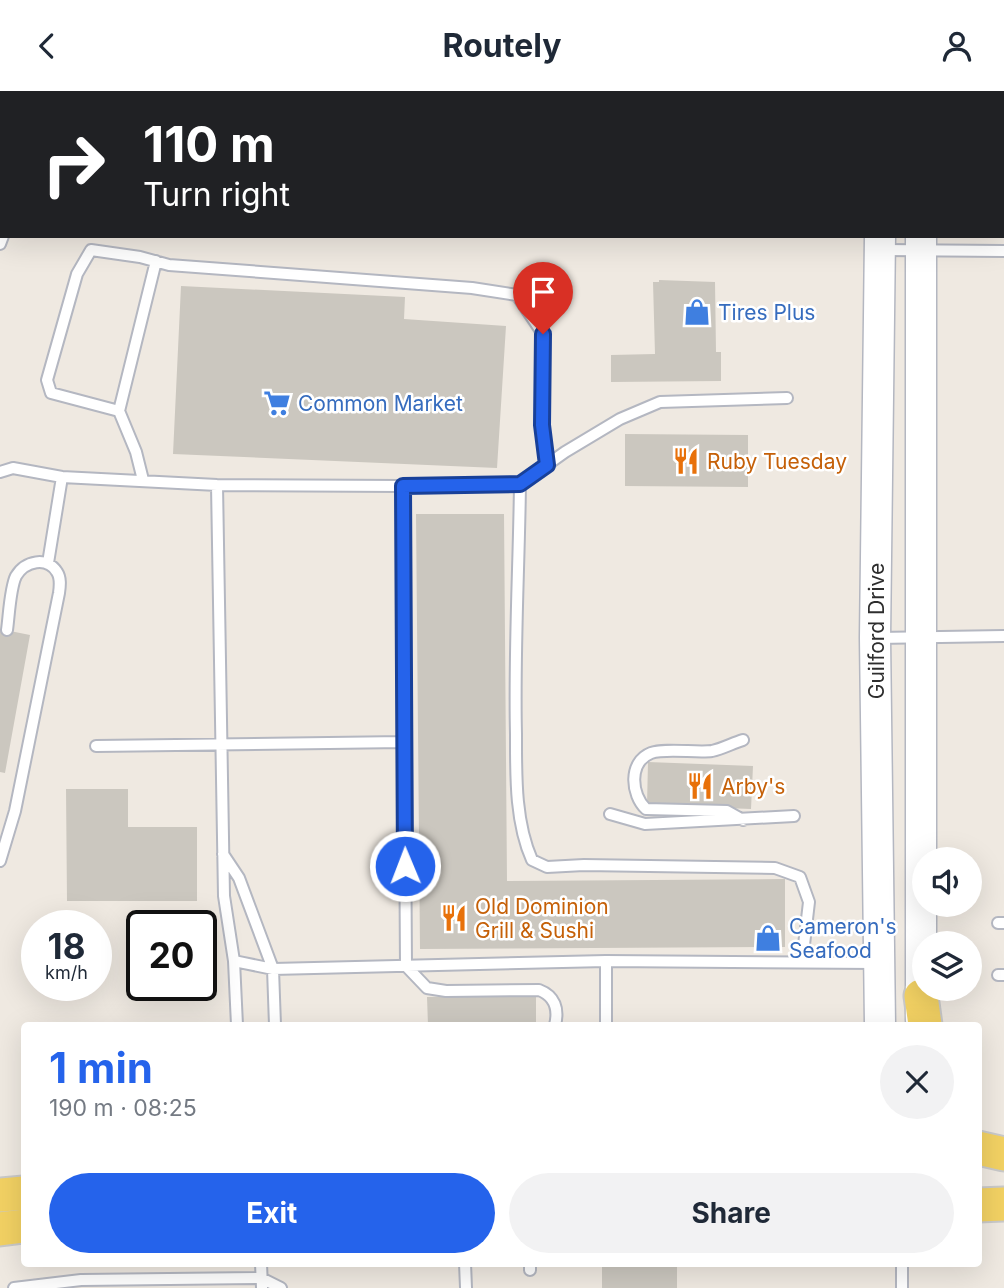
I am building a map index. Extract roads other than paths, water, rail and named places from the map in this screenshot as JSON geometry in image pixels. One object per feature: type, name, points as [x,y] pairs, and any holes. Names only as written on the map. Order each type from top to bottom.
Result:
[{"type":"main road","name":"Guilford Drive","points":[[880,243],[875,638],[880,1022]]},
{"type":"main road","points":[[922,243],[920,638],[923,1016]]},
{"type":"main road","points":[[982,1150],[1004,1154]]},
{"type":"main road","points":[[982,1170],[1004,1170]]},
{"type":"main road","points":[[982,1205],[1004,1204]]},
{"type":"main road","points":[[0,1229],[21,1226]]},
{"type":"lane","points":[[880,243],[922,243],[1004,251]]},
{"type":"lane","points":[[119,411],[51,393],[47,380],[77,274],[92,250],[169,265],[472,288],[517,295],[543,334],[542,425],[547,465]]},
{"type":"lane","points":[[143,480],[136,452],[119,411],[156,261]]},
{"type":"lane","points":[[0,472],[13,468],[62,477],[217,485],[520,484],[620,419],[660,402],[787,398]]},
{"type":"lane","points":[[48,563],[62,477]]},
{"type":"lane","points":[[520,484],[514,685],[516,770],[524,842],[533,860],[547,867],[584,865],[775,868],[800,877],[809,901],[802,962]]},
{"type":"lane","points":[[217,485],[224,896],[234,961],[237,1022]]},
{"type":"lane","points":[[403,486],[406,966],[427,988],[446,991],[545,992],[555,1003],[555,1022]]},
{"type":"lane","points":[[0,861],[15,811],[59,593],[60,580],[57,572],[48,563],[38,562],[24,567],[15,577],[7,630]]},
{"type":"lane","points":[[875,638],[1004,636]]},
{"type":"lane","points":[[743,740],[714,751],[652,753],[640,762],[634,777],[639,802],[646,809],[727,811],[743,820]]},
{"type":"lane","points":[[96,746],[403,742]]},
{"type":"lane","points":[[610,814],[645,824],[794,817]]},
{"type":"lane","points":[[223,853],[239,878],[273,969],[275,1022]]},
{"type":"lane","points":[[234,961],[273,969],[606,961],[879,963]]},
{"type":"lane","points":[[606,961],[606,1022]]},
{"type":"lane","points":[[465,1267],[466,1288]]},
{"type":"lane","points":[[902,1267],[902,1288]]},
{"type":"lane","points":[[14,1288],[56,1286],[81,1280],[261,1283],[281,1288]]},
{"type":"place","name":"Tires Plus","points":[[697,312]]},
{"type":"place","name":"Common Market","points":[[277,403]]},
{"type":"place","name":"Ruby Tuesday","points":[[686,461]]},
{"type":"place","name":"Arby's","points":[[700,786]]},
{"type":"place","name":"Old Dominion Grill & Sushi","points":[[454,918]]},
{"type":"place","name":"Cameron's Seafood","points":[[768,938]]}]
